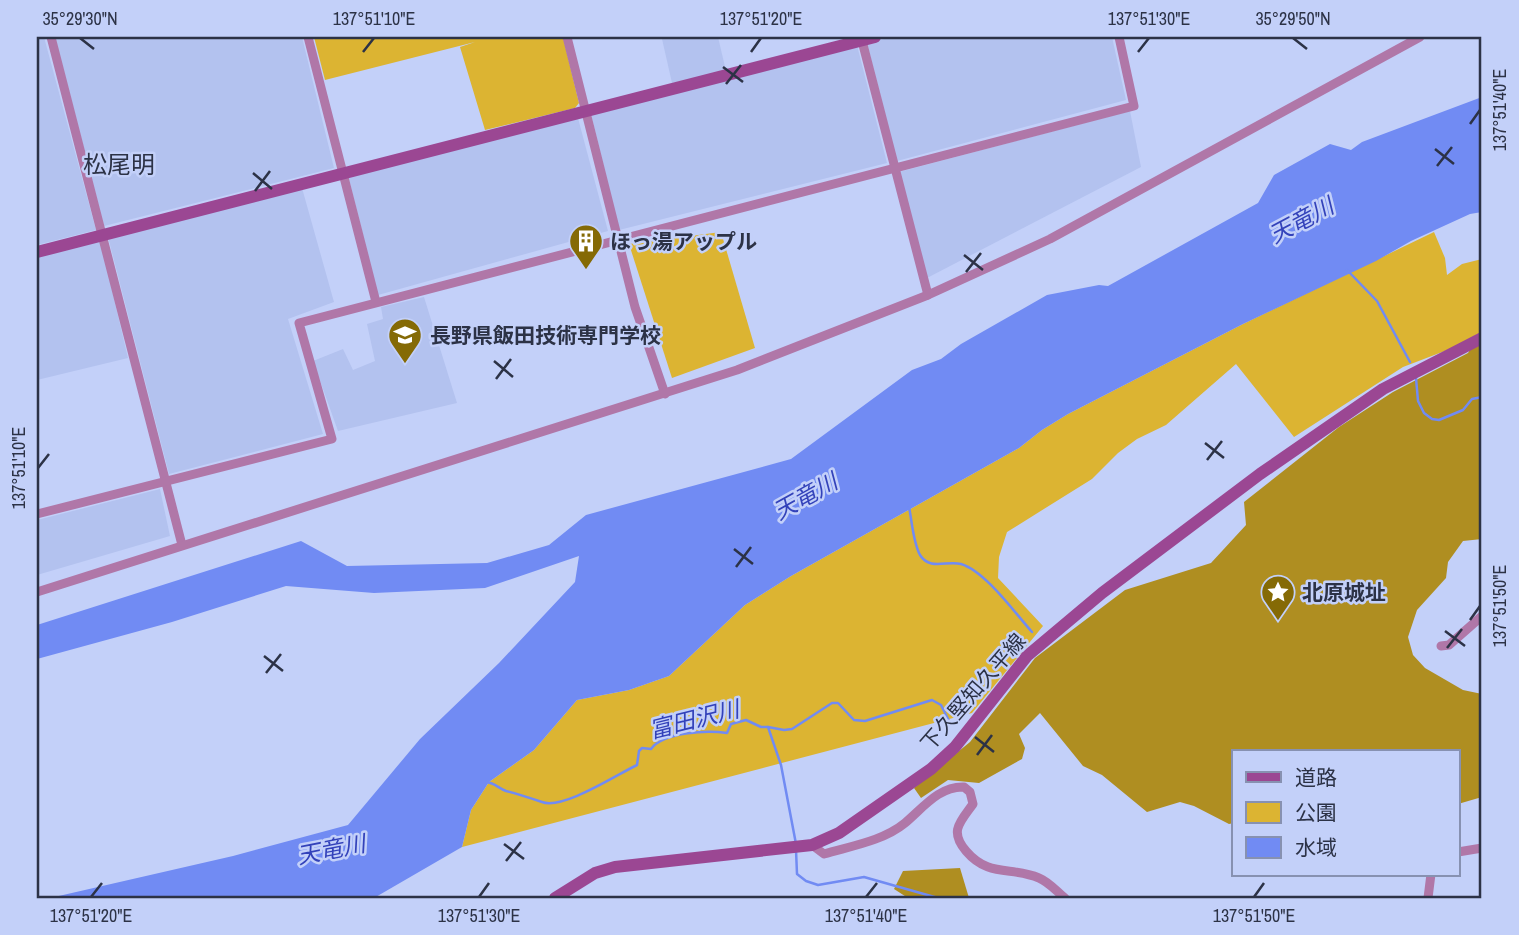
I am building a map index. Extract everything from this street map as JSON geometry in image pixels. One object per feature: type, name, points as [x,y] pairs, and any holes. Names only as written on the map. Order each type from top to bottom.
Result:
[{"type":"main road","points":[[37,252],[866,38]]},
{"type":"main road","name":"下久堅知久平線","points":[[555,898],[595,873],[615,867],[808,845],[839,833],[931,769],[955,747],[1027,656],[1113,584],[1362,402],[1482,338]]},
{"type":"street","points":[[51,37],[182,545]]},
{"type":"street","points":[[308,37],[376,302]]},
{"type":"street","points":[[567,37],[635,307],[665,394]]},
{"type":"street","points":[[37,514],[331,439],[299,323],[1134,106],[1119,37]]},
{"type":"street","points":[[37,592],[737,370],[928,295],[1084,221],[1420,37]]},
{"type":"street","points":[[866,38],[895,170],[928,295]]},
{"type":"street","points":[[1441,646],[1449,645],[1482,616]]},
{"type":"street","points":[[808,845],[824,855],[885,835],[902,825],[946,789],[964,787],[970,792],[973,804],[956,833],[958,842],[967,853],[981,866],[1024,873],[1042,879],[1065,898]]},
{"type":"street","points":[[1460,852],[1482,848]]},
{"type":"street","points":[[1428,898],[1431,876]]},
{"type":"shaded area","points":[[37,37],[44,37],[96,230],[37,245]]},
{"type":"shaded area","points":[[55,37],[302,37],[334,168],[104,226]]},
{"type":"shaded area","points":[[718,37],[726,71],[672,83],[662,39]]},
{"type":"shaded area","points":[[893,37],[1112,37],[1126,100],[897,161],[867,43]]},
{"type":"shaded area","points":[[857,45],[887,163],[619,230],[591,114]]},
{"type":"shaded area","points":[[1130,111],[1141,167],[927,278],[899,172]]},
{"type":"shaded area","points":[[578,118],[608,231],[378,295],[348,175]]},
{"type":"shaded area","points":[[302,188],[334,302],[288,319],[323,434],[169,474],[108,237]]},
{"type":"shaded area","points":[[100,239],[128,358],[37,380],[37,255]]},
{"type":"shaded area","name":"長野県飯田技術専門学校","points":[[424,297],[457,403],[338,431],[313,361],[343,349],[353,370],[375,361],[367,324],[383,319],[381,307]]},
{"type":"shaded area","points":[[1482,330],[1482,539],[1463,541],[1448,562],[1446,578],[1417,610],[1408,637],[1413,655],[1425,668],[1463,690],[1482,694],[1482,797],[1460,803],[1460,750],[1232,750],[1232,823],[1180,802],[1147,812],[1102,775],[1083,766],[1040,713],[1019,734],[1025,748],[1022,759],[979,783],[948,780],[921,798],[914,788],[970,742],[1035,658],[1125,590],[1211,563],[1246,525],[1244,502],[1339,427],[1393,392],[1468,353]]},
{"type":"shaded area","points":[[160,489],[170,536],[37,575],[37,520]]},
{"type":"shaded area","points":[[960,868],[969,898],[908,898],[894,889],[903,871]]},
{"type":"green space","points":[[314,37],[563,37],[579,103],[575,108],[485,130],[460,47],[475,42],[325,80]]},
{"type":"green space","points":[[721,232],[755,348],[672,378],[629,244]]},
{"type":"green space","points":[[1434,232],[1445,258],[1447,275],[1462,264],[1482,259],[1480,333],[1450,349],[1403,367],[1294,437],[1236,364],[1166,425],[1137,439],[1118,453],[1092,479],[1007,532],[999,557],[998,578],[1043,626],[972,713],[462,847],[471,810],[489,782],[534,750],[577,700],[629,690],[669,676],[745,605],[791,576],[1019,448],[1068,414],[1243,324]]},
{"type":"water","name":"天竜川","points":[[1482,97],[1482,212],[1470,214],[1411,241],[1068,414],[1019,448],[791,576],[745,605],[669,676],[629,690],[577,700],[534,750],[489,782],[471,810],[462,847],[374,898],[50,898],[233,856],[348,825],[420,739],[499,663],[575,582],[579,556],[485,588],[374,593],[286,586],[172,622],[37,659],[37,625],[301,541],[347,566],[487,563],[549,545],[586,515],[791,459],[912,370],[941,359],[961,344],[1047,295],[1099,285],[1108,286],[1258,203],[1274,175],[1330,144],[1351,150],[1362,142]]},
{"type":"waterway","points":[[1347,270],[1377,301],[1410,362]]},
{"type":"waterway","points":[[1416,378],[1418,401],[1424,413],[1432,419],[1439,420],[1463,410],[1472,399],[1482,397]]},
{"type":"waterway","points":[[909,507],[916,544],[924,560],[934,564],[956,563],[970,568],[999,594],[1032,632]]},
{"type":"waterway","points":[[768,727],[792,729],[832,703],[838,703],[854,720],[865,721],[932,700],[941,705],[950,723]]},
{"type":"waterway","name":"富田沢川","points":[[486,782],[542,802],[563,801],[637,765],[642,748],[651,749],[665,739],[686,734],[727,733],[731,724],[746,720],[761,727],[768,727],[781,765],[796,844]]},
{"type":"waterway","name":"富田沢川","points":[[796,850],[797,874],[806,881],[818,885],[864,877],[938,898]]},
{"type":"place","name":"ほっ湯アップル","points":[[586,271]]},
{"type":"place","name":"長野県飯田技術専門学校","points":[[405,365]]},
{"type":"place","name":"北原城址","points":[[1278,622]]},
{"type":"district","name":"松尾明","points":[[119,164]]}]
